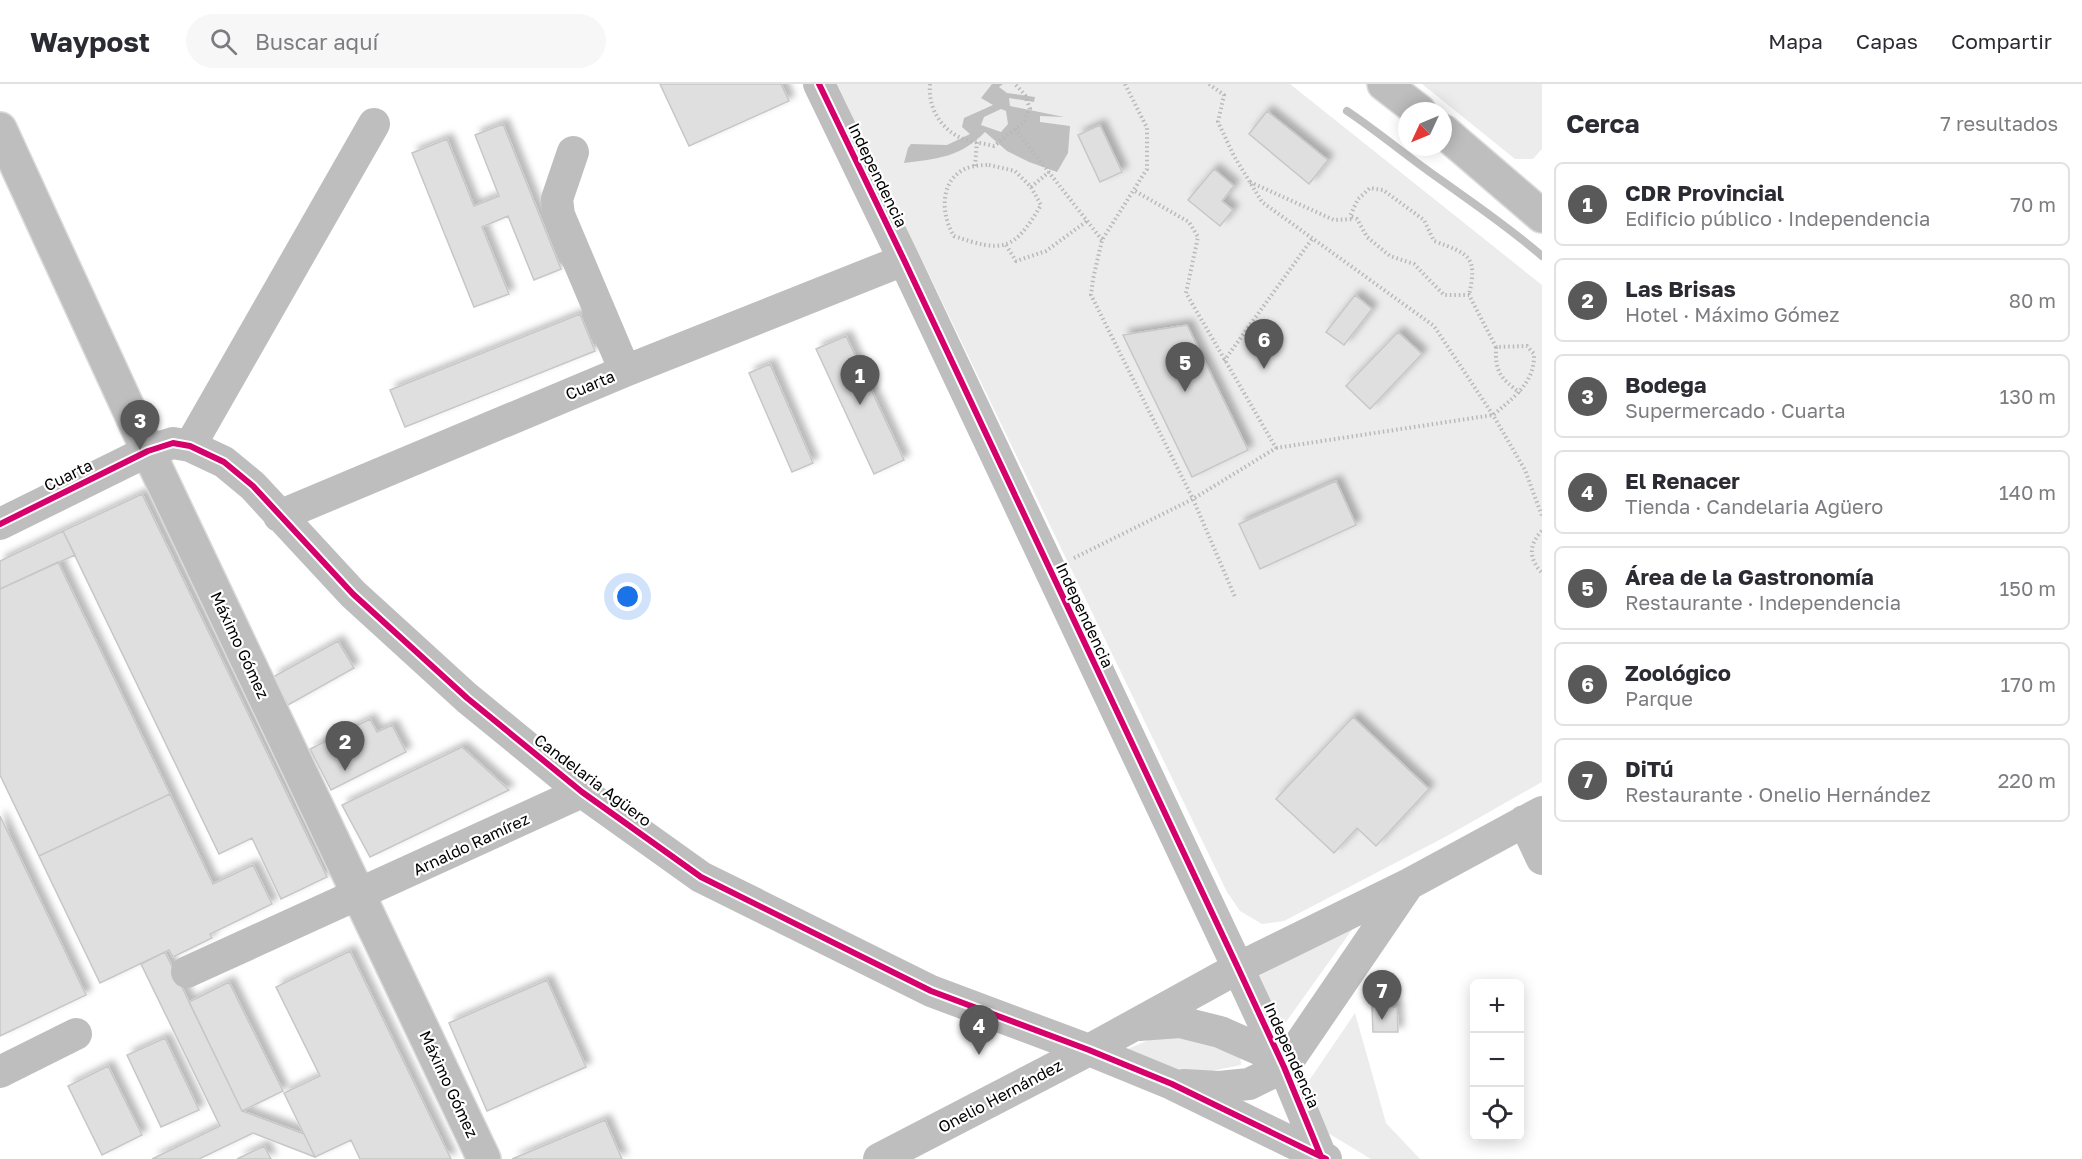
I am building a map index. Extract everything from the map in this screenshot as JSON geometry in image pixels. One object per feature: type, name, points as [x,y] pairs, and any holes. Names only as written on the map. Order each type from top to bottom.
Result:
[{"type":"main road","points":[[1384,84],[1407,102]]},
{"type":"main road","name":"Máximo Gómez","points":[[0,129],[148,451],[484,1159]]},
{"type":"main road","points":[[1452,139],[1542,216]]},
{"type":"street","name":"Independencia","points":[[819,84],[1238,968],[1323,1158]]},
{"type":"street","points":[[190,446],[374,124]]},
{"type":"street","points":[[573,152],[557,199],[559,215],[625,371]]},
{"type":"street","name":"Cuarta","points":[[279,516],[625,371],[904,260]]},
{"type":"street","name":"Candelaria Agüero","points":[[148,451],[173,443],[190,446],[224,462],[253,486],[353,594],[467,698],[582,792],[701,877],[931,991],[1089,1050],[1172,1084],[1323,1158]]},
{"type":"street","name":"Cuarta","points":[[0,524],[148,451]]},
{"type":"street","name":"Arnaldo Ramírez","points":[[187,972],[582,792]]},
{"type":"street","points":[[1533,817],[1542,859]]},
{"type":"street","name":"Onelio Hernández","points":[[886,1158],[1238,968],[1409,884],[1533,817]]},
{"type":"street","name":"Onelio Hernández","points":[[1281,1063],[1409,884]]},
{"type":"street","points":[[1133,1025],[1180,1023],[1220,1032],[1281,1063],[1249,1084],[1219,1087],[1172,1084]]},
{"type":"street","points":[[0,1072],[76,1034]]},
{"type":"path","points":[[930,84],[933,112],[945,127],[958,137],[994,146],[1023,123],[1030,109],[1025,95],[1015,84]]},
{"type":"path","points":[[1125,84],[1147,128],[1147,169],[1102,240],[1091,295],[1193,499],[1235,597]]},
{"type":"path","points":[[1209,84],[1217,86],[1224,95],[1218,122],[1262,202],[1434,326],[1493,415],[1525,470],[1542,516]]},
{"type":"path","points":[[1015,129],[1102,240]]},
{"type":"path","points":[[975,166],[977,141]]},
{"type":"path","points":[[989,165],[1015,171],[1031,187],[1041,205],[1028,227],[1006,245],[983,246],[954,236],[947,224],[945,197],[951,181],[961,171],[975,166],[989,165]]},
{"type":"path","points":[[1031,187],[1049,172]]},
{"type":"path","points":[[1250,182],[1334,220],[1357,219]]},
{"type":"path","points":[[1469,295],[1444,295],[1414,264],[1390,256],[1367,237],[1357,219],[1350,216],[1358,199],[1370,188],[1383,190],[1424,220],[1434,241],[1454,249],[1470,260],[1474,273],[1469,295],[1496,347],[1496,362],[1501,378],[1520,393]]},
{"type":"path","points":[[1133,190],[1189,222],[1198,237],[1186,293],[1276,448]]},
{"type":"path","points":[[1006,245],[1016,261],[1046,251],[1087,221]]},
{"type":"path","points":[[1224,361],[1312,238]]},
{"type":"path","points":[[1050,571],[1193,499],[1276,448],[1493,415],[1520,393],[1534,367],[1534,354],[1527,346],[1496,347]]},
{"type":"path","points":[[1542,531],[1534,540],[1531,551],[1534,564],[1542,573]]},
{"type":"shaded area","points":[[837,84],[1290,84],[1542,285],[1542,782],[1447,836],[1284,921],[1262,924],[1240,911],[1227,892]]},
{"type":"shaded area","points":[[992,84],[1003,84],[999,87],[1007,93],[1035,97],[1034,102],[1009,98],[1010,106],[1064,117],[1040,116],[1040,122],[1070,126],[1068,153],[1057,172],[1007,151],[985,132],[958,152],[938,158],[904,163],[911,144],[947,145],[970,134],[962,127],[964,118],[993,105],[981,98]],"holes":[[[1001,109],[1006,111],[1008,124],[1001,132],[981,125],[984,117]]]},
{"type":"shaded area","points":[[1422,84],[1542,84],[1542,149],[1533,159],[1515,159],[1452,108],[1452,102],[1444,102]]},
{"type":"shaded area","points":[[1354,927],[1286,1022],[1279,1024],[1255,978]]},
{"type":"shaded area","points":[[1355,1013],[1386,1123],[1420,1159],[1371,1159],[1323,1130],[1304,1088]]},
{"type":"shaded area","points":[[1189,1034],[1240,1053],[1241,1065],[1212,1071],[1171,1073],[1118,1053],[1156,1037]]},
{"type":"building","points":[[660,84],[781,84],[789,101],[689,146]]},
{"type":"building","points":[[1267,111],[1328,160],[1309,184],[1249,134]]},
{"type":"building","points":[[503,124],[561,269],[534,280],[508,216],[482,227],[509,294],[474,307],[412,153],[447,139],[474,206],[499,196],[475,135]]},
{"type":"building","points":[[1100,125],[1122,172],[1100,182],[1078,135]]},
{"type":"building","points":[[1214,169],[1234,186],[1222,201],[1233,210],[1220,226],[1188,200]]},
{"type":"building","points":[[1355,295],[1372,309],[1344,345],[1326,332]]},
{"type":"building","points":[[580,314],[595,351],[405,427],[390,390]]},
{"type":"building","points":[[1187,325],[1248,450],[1192,477],[1123,335]]},
{"type":"building","points":[[1398,332],[1422,354],[1370,409],[1346,386]]},
{"type":"building","points":[[846,336],[904,460],[874,474],[816,349]]},
{"type":"building","points":[[770,364],[813,463],[792,472],[749,373]]},
{"type":"building","points":[[1336,481],[1356,525],[1260,569],[1239,524]]},
{"type":"building","points":[[142,494],[327,877],[281,899],[252,838],[219,854],[63,531]]},
{"type":"building","points":[[63,531],[75,555],[0,589],[0,561]]},
{"type":"building","points":[[58,562],[170,794],[39,856],[0,775],[0,589]]},
{"type":"building","points":[[338,641],[354,668],[288,705],[273,677]]},
{"type":"building","points":[[1353,717],[1429,789],[1376,846],[1357,828],[1334,853],[1276,799]]},
{"type":"building","points":[[370,719],[377,732],[392,725],[406,752],[331,790],[310,749]]},
{"type":"building","points":[[462,747],[509,790],[370,857],[342,805]]},
{"type":"building","points":[[170,794],[213,884],[253,865],[272,904],[210,934],[212,938],[173,957],[169,950],[100,983],[39,856]]},
{"type":"building","points":[[0,816],[86,995],[0,1036]]},
{"type":"building","points":[[350,951],[451,1159],[360,1159],[351,1140],[315,1157],[284,1093],[320,1076],[276,987]]},
{"type":"building","points":[[165,952],[242,1111],[304,1134],[315,1157],[253,1133],[199,1159],[152,1159],[220,1126],[141,964]]},
{"type":"building","points":[[547,980],[586,1067],[487,1111],[449,1023]]},
{"type":"building","points":[[229,982],[283,1091],[242,1111],[189,1002]]},
{"type":"building","points":[[1372,1007],[1397,1007],[1398,1032],[1373,1032]]},
{"type":"building","points":[[165,1038],[199,1110],[161,1127],[127,1055]]},
{"type":"building","points":[[108,1066],[142,1135],[102,1155],[68,1086]]},
{"type":"building","points":[[605,1120],[622,1159],[512,1159]]},
{"type":"building","points":[[264,1146],[271,1159],[237,1159]]},
{"type":"waterway","points":[[1347,111],[1493,217],[1542,256]]},
{"type":"cycle path","points":[[819,84],[1238,968],[1284,1067],[1322,1159]]},
{"type":"cycle path","points":[[0,524],[148,451],[173,443],[190,446],[224,462],[253,486],[353,594],[467,698],[582,792],[701,877],[931,991],[1089,1050],[1172,1084],[1326,1159]]},
{"type":"place","name":"Zoológico","points":[[1264,369]]},
{"type":"place","name":"Área de la Gastronomía","points":[[1185,392]]},
{"type":"place","name":"CDR Provincial","points":[[860,405]]},
{"type":"place","name":"Bodega","points":[[140,450]]},
{"type":"place","name":"Las Brisas","points":[[345,771]]},
{"type":"place","name":"DiTú","points":[[1382,1020]]},
{"type":"place","name":"El Renacer","points":[[979,1055]]}]
